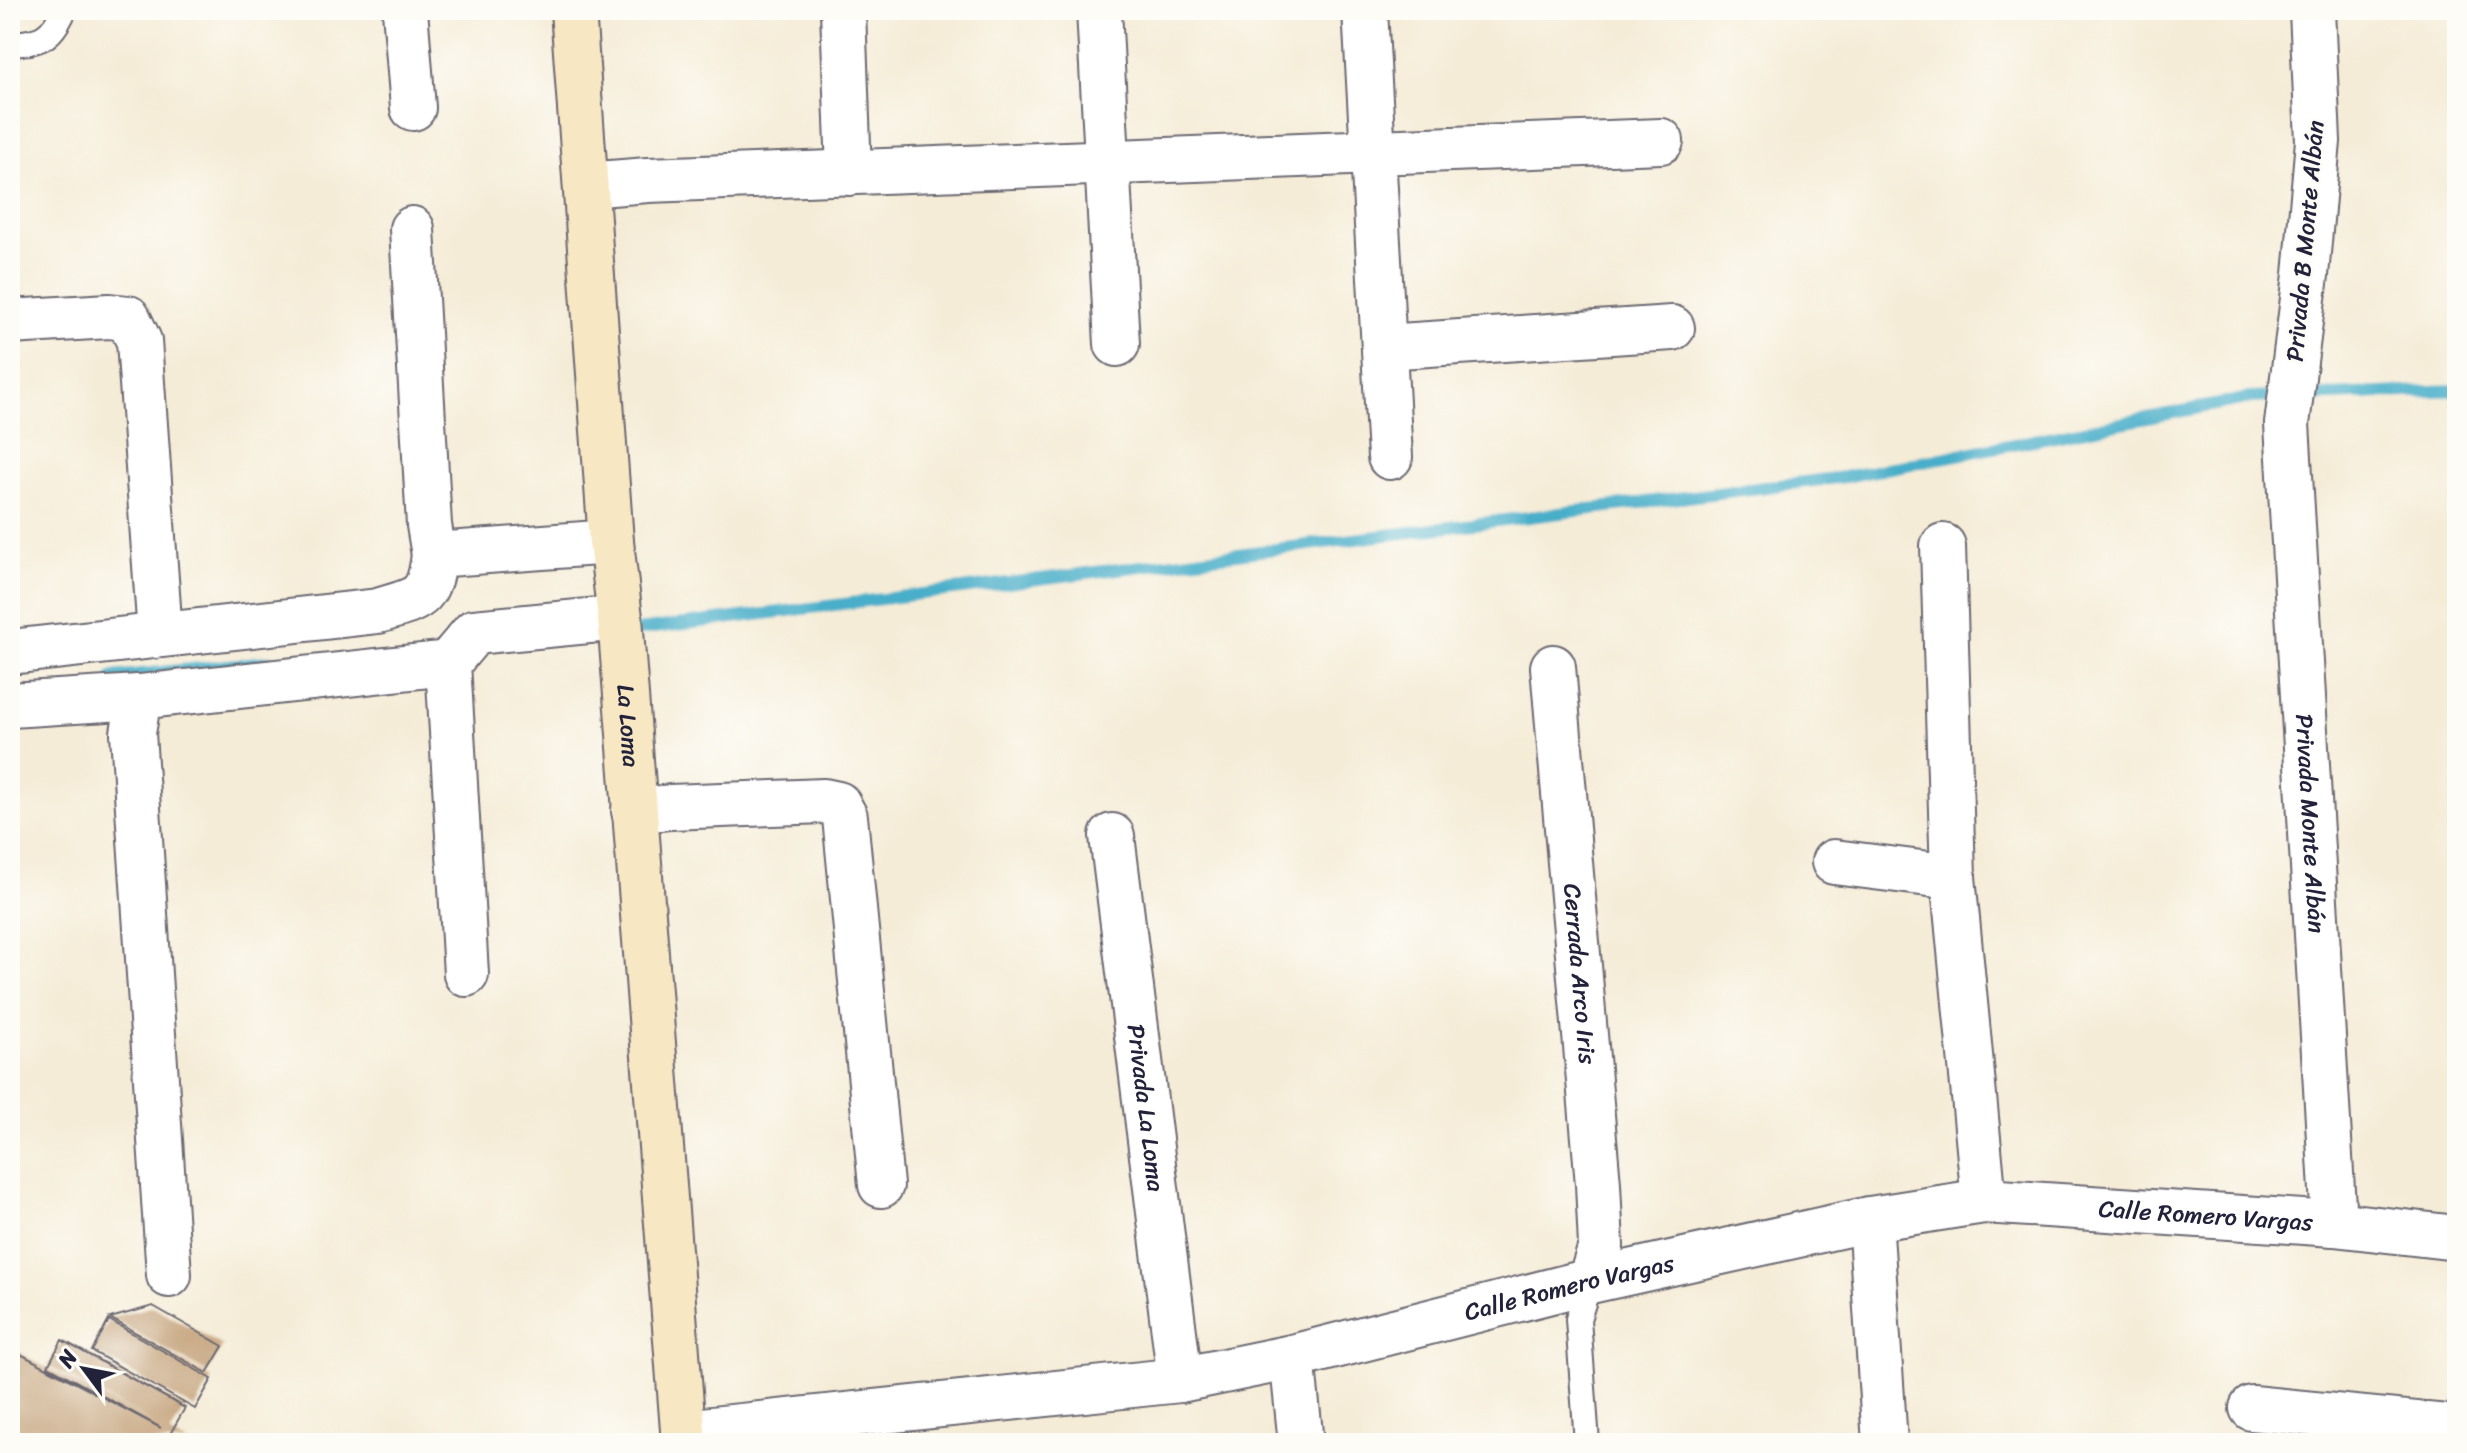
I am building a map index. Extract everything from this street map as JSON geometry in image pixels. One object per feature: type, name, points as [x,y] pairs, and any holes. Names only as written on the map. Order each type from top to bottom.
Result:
[{"type":"street","points":[[405,10],[413,108]]},
{"type":"street","name":"La Loma","points":[[573,10],[611,542],[620,618],[683,1438]]},
{"type":"street","points":[[843,10],[849,173]]},
{"type":"street","points":[[1099,10],[1117,344]]},
{"type":"street","points":[[1365,10],[1390,457]]},
{"type":"street","name":"Privada B Monte Albán","points":[[2287,424],[2306,275],[2318,141],[2312,10]]},
{"type":"street","points":[[586,185],[1661,141]]},
{"type":"street","points":[[10,652],[378,611],[416,599],[430,584],[434,555],[429,525],[412,229]]},
{"type":"street","points":[[10,322],[109,316],[128,318],[139,341],[160,635]]},
{"type":"street","points":[[1384,347],[1672,328]]},
{"type":"street","name":"Privada Monte Albán","points":[[2287,424],[2334,1224]]},
{"type":"street","points":[[434,555],[611,542]]},
{"type":"street","points":[[1943,546],[1953,877],[1984,1201]]},
{"type":"street","points":[[466,974],[448,663],[474,632],[620,618]]},
{"type":"street","points":[[10,705],[139,697],[448,663]]},
{"type":"street","name":"Cerrada Arco Iris","points":[[1553,667],[1599,1200],[1601,1246],[1590,1281]]},
{"type":"street","points":[[139,697],[133,733],[169,1275]]},
{"type":"street","points":[[634,811],[824,801],[838,804],[845,817],[881,1185]]},
{"type":"street","name":"Privada La Loma","points":[[1112,836],[1180,1380]]},
{"type":"street","points":[[1834,862],[1953,877]]},
{"type":"street","name":"Calle Romero Vargas","points":[[683,1438],[1180,1380],[1292,1357],[1590,1281],[1870,1219],[1984,1201],[2334,1224],[2457,1238]]},
{"type":"street","points":[[1870,1219],[1885,1443]]},
{"type":"street","points":[[1292,1357],[1301,1443]]},
{"type":"street","points":[[2252,1408],[2457,1428]]},
{"type":"lane","points":[[10,44],[31,43],[60,20]]},
{"type":"lane","points":[[1587,1443],[1578,1319],[1590,1281]]},
{"type":"building","points":[[153,1306],[223,1346],[207,1373],[110,1318]]},
{"type":"building","points":[[109,1320],[212,1379],[195,1409],[92,1351]]},
{"type":"building","points":[[62,1340],[185,1408],[170,1434],[188,1443],[10,1443],[10,1366],[17,1352],[161,1428],[48,1366]]},
{"type":"waterway","points":[[630,631],[1844,477],[2250,398],[2457,390]]},
{"type":"waterway","points":[[113,677],[269,661]]}]
